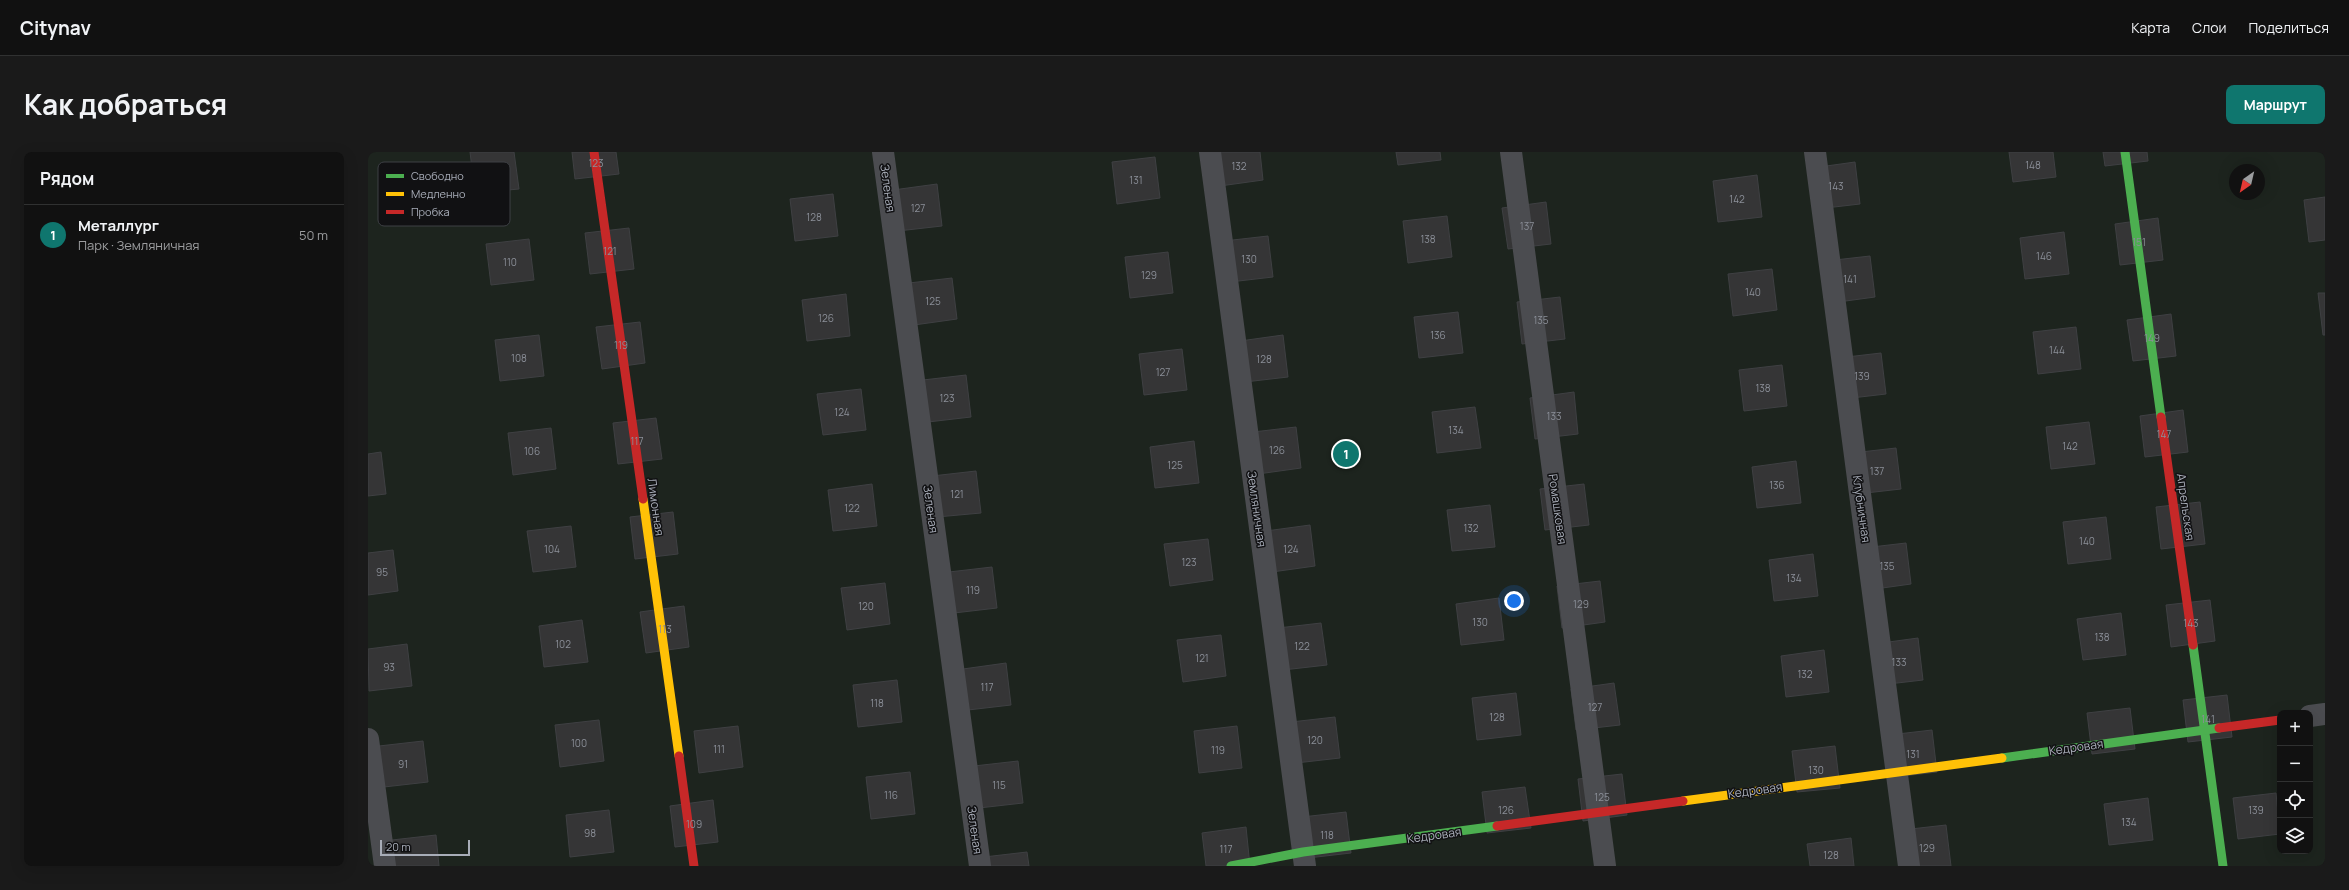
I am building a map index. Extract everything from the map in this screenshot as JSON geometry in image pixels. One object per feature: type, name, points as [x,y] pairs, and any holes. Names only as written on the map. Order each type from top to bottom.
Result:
[{"type":"street","name":"Лимонная","points":[[594,152],[694,866]]},
{"type":"street","name":"Зеленая","points":[[883,152],[980,866]]},
{"type":"street","name":"Земляничная","points":[[1210,152],[1304,859]]},
{"type":"street","name":"Ромашковая","points":[[1511,152],[1605,866]]},
{"type":"street","name":"Клубничная","points":[[1815,152],[1909,866]]},
{"type":"street","name":"Апрельская","points":[[2125,152],[2223,866]]},
{"type":"street","points":[[2313,716],[2325,714]]},
{"type":"street","name":"Кедровая","points":[[1231,866],[1304,859],[1598,813],[1896,770],[2277,720]]},
{"type":"street","points":[[368,740],[385,866]]},
{"type":"shaded area","points":[[368,152],[2325,152],[2325,866],[368,866]]},
{"type":"building","points":[[470,152],[514,152],[519,189],[510,190],[510,162],[471,162]]},
{"type":"building","points":[[572,152],[616,152],[619,174],[575,179]]},
{"type":"building","points":[[1215,152],[1260,152],[1263,180],[1220,186]]},
{"type":"building","points":[[1396,152],[1440,152],[1441,160],[1398,165]]},
{"type":"building","points":[[2009,152],[2053,152],[2056,177],[2013,182]]},
{"type":"building","points":[[2103,152],[2147,152],[2148,161],[2105,166]]},
{"type":"building","points":[[1155,157],[1160,198],[1117,204],[1112,162]]},
{"type":"building","points":[[1855,162],[1860,204],[1817,209],[1812,168]]},
{"type":"building","points":[[1757,175],[1762,217],[1718,222],[1713,181]]},
{"type":"building","points":[[937,184],[942,226],[898,231],[893,190]]},
{"type":"building","points":[[833,194],[838,236],[795,241],[790,199]]},
{"type":"building","points":[[2325,197],[2325,240],[2309,242],[2304,200]]},
{"type":"building","points":[[1546,202],[1551,244],[1508,249],[1502,208]]},
{"type":"building","points":[[1447,216],[1452,257],[1408,263],[1403,221]]},
{"type":"building","points":[[2158,218],[2163,260],[2120,265],[2115,224]]},
{"type":"building","points":[[629,228],[634,269],[590,274],[585,233]]},
{"type":"building","points":[[2064,232],[2069,274],[2025,279],[2020,238]]},
{"type":"building","points":[[1268,236],[1273,277],[1230,282],[1224,241]]},
{"type":"building","points":[[529,239],[534,280],[491,285],[486,244]]},
{"type":"building","points":[[1168,252],[1173,293],[1130,298],[1125,257]]},
{"type":"building","points":[[1870,256],[1875,297],[1831,303],[1826,261]]},
{"type":"building","points":[[1772,269],[1777,310],[1733,316],[1728,274]]},
{"type":"building","points":[[952,278],[957,319],[914,325],[909,283]]},
{"type":"building","points":[[2318,293],[2325,293],[2325,335],[2323,335]]},
{"type":"building","points":[[846,294],[850,336],[807,341],[802,300]]},
{"type":"building","points":[[1560,297],[1565,339],[1522,344],[1517,302]]},
{"type":"building","points":[[1458,312],[1463,353],[1419,358],[1414,317]]},
{"type":"building","points":[[2171,314],[2176,356],[2133,361],[2127,320]]},
{"type":"building","points":[[640,322],[645,363],[602,369],[596,327]]},
{"type":"building","points":[[2076,327],[2081,369],[2038,374],[2033,332]]},
{"type":"building","points":[[539,335],[544,376],[500,381],[495,340]]},
{"type":"building","points":[[1283,335],[1288,377],[1245,382],[1240,341]]},
{"type":"building","points":[[1182,349],[1187,390],[1144,395],[1139,354]]},
{"type":"building","points":[[1881,353],[1886,394],[1843,399],[1838,358]]},
{"type":"building","points":[[1782,365],[1787,406],[1744,411],[1739,370]]},
{"type":"building","points":[[966,375],[971,417],[928,422],[923,380]]},
{"type":"building","points":[[861,389],[866,430],[823,435],[817,394]]},
{"type":"building","points":[[1574,392],[1578,434],[1535,439],[1530,398]]},
{"type":"building","points":[[1475,407],[1481,448],[1437,453],[1432,412]]},
{"type":"building","points":[[2183,410],[2188,452],[2145,457],[2140,416]]},
{"type":"building","points":[[656,418],[662,459],[618,464],[613,423]]},
{"type":"building","points":[[2089,422],[2095,464],[2051,469],[2046,427]]},
{"type":"building","points":[[1296,427],[1301,468],[1258,474],[1253,432]]},
{"type":"building","points":[[551,428],[556,469],[513,475],[508,433]]},
{"type":"building","points":[[1194,441],[1199,483],[1155,488],[1150,447]]},
{"type":"building","points":[[1896,448],[1901,489],[1857,494],[1852,453]]},
{"type":"building","points":[[381,452],[386,494],[368,496],[368,454]]},
{"type":"building","points":[[1796,461],[1801,503],[1757,508],[1752,467]]},
{"type":"building","points":[[976,471],[981,513],[937,517],[932,476]]},
{"type":"building","points":[[872,484],[877,526],[833,531],[828,490]]},
{"type":"building","points":[[1584,484],[1589,525],[1545,530],[1540,489]]},
{"type":"building","points":[[2200,502],[2205,544],[2161,549],[2156,507]]},
{"type":"building","points":[[1490,505],[1495,547],[1452,551],[1447,510]]},
{"type":"building","points":[[673,512],[678,554],[635,559],[630,517]]},
{"type":"building","points":[[2106,517],[2111,559],[2068,564],[2063,522]]},
{"type":"building","points":[[1310,525],[1315,566],[1272,572],[1266,531]]},
{"type":"building","points":[[571,526],[576,567],[533,572],[527,531]]},
{"type":"building","points":[[1208,539],[1213,580],[1170,586],[1164,544]]},
{"type":"building","points":[[1906,543],[1911,584],[1868,590],[1863,548]]},
{"type":"building","points":[[393,550],[398,591],[368,595],[368,553]]},
{"type":"building","points":[[1813,554],[1818,596],[1774,601],[1769,560]]},
{"type":"building","points":[[992,567],[997,608],[954,613],[949,572]]},
{"type":"building","points":[[1600,581],[1605,622],[1562,628],[1557,586]]},
{"type":"building","points":[[885,583],[890,624],[847,630],[841,588]]},
{"type":"building","points":[[1499,598],[1504,640],[1461,645],[1456,604]]},
{"type":"building","points":[[2210,600],[2215,641],[2171,647],[2166,605]]},
{"type":"building","points":[[684,606],[689,647],[646,653],[640,612]]},
{"type":"building","points":[[2121,613],[2126,655],[2083,660],[2077,619]]},
{"type":"building","points":[[582,620],[588,662],[544,667],[539,626]]},
{"type":"building","points":[[1321,623],[1327,665],[1283,670],[1278,628]]},
{"type":"building","points":[[1221,635],[1226,676],[1183,682],[1177,640]]},
{"type":"building","points":[[1918,638],[1923,680],[1880,685],[1874,644]]},
{"type":"building","points":[[407,644],[412,686],[369,691],[368,649]]},
{"type":"building","points":[[1824,650],[1829,692],[1786,697],[1781,656]]},
{"type":"building","points":[[1006,663],[1011,705],[968,710],[963,669]]},
{"type":"building","points":[[897,680],[902,722],[858,727],[853,685]]},
{"type":"building","points":[[1614,683],[1620,725],[1576,730],[1571,689]]},
{"type":"building","points":[[1516,693],[1521,735],[1477,740],[1472,698]]},
{"type":"building","points":[[2227,695],[2232,737],[2188,742],[2183,700]]},
{"type":"building","points":[[2130,708],[2135,749],[2092,754],[2087,713]]},
{"type":"building","points":[[1335,717],[1340,758],[1296,763],[1291,722]]},
{"type":"building","points":[[599,720],[604,761],[560,767],[555,725]]},
{"type":"building","points":[[738,726],[743,767],[699,773],[694,731]]},
{"type":"building","points":[[1237,726],[1242,768],[1199,773],[1194,731]]},
{"type":"building","points":[[1932,730],[1937,772],[1894,777],[1889,735]]},
{"type":"building","points":[[423,741],[428,782],[384,787],[379,746]]},
{"type":"building","points":[[1835,746],[1840,788],[1797,792],[1792,751]]},
{"type":"building","points":[[1018,761],[1023,803],[979,808],[974,766]]},
{"type":"building","points":[[910,772],[915,814],[871,819],[866,777]]},
{"type":"building","points":[[1622,774],[1627,815],[1583,821],[1578,779]]},
{"type":"building","points":[[1525,787],[1531,828],[1487,833],[1482,792]]},
{"type":"building","points":[[2276,793],[2277,834],[2238,839],[2233,798]]},
{"type":"building","points":[[2148,798],[2153,840],[2109,845],[2104,804]]},
{"type":"building","points":[[713,800],[718,842],[675,847],[670,806]]},
{"type":"building","points":[[609,810],[614,852],[570,857],[566,815]]},
{"type":"building","points":[[1346,812],[1351,853],[1308,858],[1302,817]]},
{"type":"building","points":[[1946,825],[1951,866],[1907,866],[1902,830]]},
{"type":"building","points":[[1246,827],[1250,866],[1206,866],[1202,833]]},
{"type":"building","points":[[436,835],[439,866],[395,866],[392,840]]},
{"type":"building","points":[[1851,838],[1854,866],[1810,866],[1807,844]]},
{"type":"building","points":[[1027,852],[1029,866],[985,866],[984,857]]},
{"type":"traffic: fast","points":[[2125,152],[2161,417]]},
{"type":"traffic: fast","points":[[2193,645],[2223,866]]},
{"type":"traffic: fast","points":[[2002,758],[2219,728]]},
{"type":"traffic: fast","points":[[1231,866],[1303,852],[1497,826]]},
{"type":"traffic: slow","points":[[643,499],[679,756]]},
{"type":"traffic: slow","points":[[1683,801],[2002,758]]},
{"type":"traffic: jam","points":[[594,152],[643,499]]},
{"type":"traffic: jam","points":[[2161,417],[2193,645]]},
{"type":"traffic: jam","points":[[2219,728],[2277,720]]},
{"type":"traffic: jam","points":[[679,756],[694,866]]},
{"type":"traffic: jam","points":[[1497,826],[1683,801]]},
{"type":"place","name":"Металлург","points":[[1346,454]]}]
